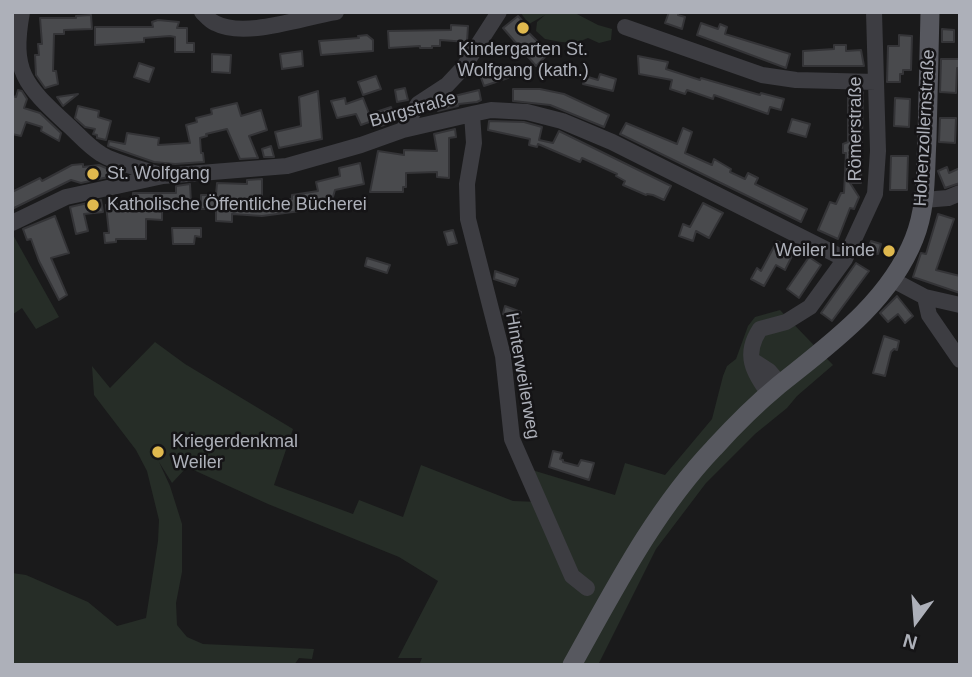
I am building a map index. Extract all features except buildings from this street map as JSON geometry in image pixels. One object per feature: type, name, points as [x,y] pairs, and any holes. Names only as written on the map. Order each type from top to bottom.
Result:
[{"type":"main road","name":"Hohenzollernstraße","points":[[572,665],[643,541],[670,501],[713,448],[775,389],[826,349],[861,314],[891,279],[915,238],[925,200],[930,12]]},
{"type":"street","points":[[22,12],[18,60],[24,79],[38,97],[101,154],[163,176]]},
{"type":"street","points":[[202,12],[214,23],[235,29],[256,29],[336,12]]},
{"type":"street","points":[[403,130],[418,104],[447,85],[463,68],[498,12]]},
{"type":"street","name":"Römerstraße","points":[[775,389],[769,371],[752,360],[751,342],[760,329],[786,321],[810,307],[845,259],[875,194],[878,151],[874,12]]},
{"type":"street","points":[[625,27],[762,75],[796,80],[876,82]]},
{"type":"street","name":"Burgstraße","points":[[12,223],[66,197],[163,176],[286,166],[403,130],[491,110],[527,112],[562,121],[612,142],[845,259]]},
{"type":"street","name":"Hinterweilerweg","points":[[472,114],[474,143],[467,184],[467,209],[503,356],[512,439],[572,576],[587,589]]},
{"type":"street","points":[[925,200],[948,198],[960,193]]},
{"type":"street","points":[[891,279],[925,297],[960,304]]},
{"type":"street","points":[[925,297],[929,315],[960,360]]},
{"type":"shaded area","points":[[520,12],[573,12],[612,29],[611,40],[599,43],[588,38],[576,43],[545,39],[536,31],[537,22],[545,15],[529,24]]},
{"type":"shaded area","points":[[12,233],[59,317],[36,329],[22,308],[12,315]]},
{"type":"shaded area","points":[[780,310],[833,365],[755,434],[706,483],[656,549],[598,665],[419,665],[422,658],[398,658],[438,581],[399,557],[268,504],[187,467],[172,483],[159,462],[182,524],[182,572],[176,603],[177,625],[187,637],[203,644],[314,649],[312,659],[299,658],[294,665],[12,665],[12,573],[26,575],[88,602],[117,626],[146,618],[159,520],[147,471],[136,450],[94,395],[92,366],[110,388],[155,342],[185,364],[293,429],[274,485],[353,514],[359,500],[403,517],[421,465],[513,501],[539,502],[522,467],[615,495],[625,463],[665,475],[712,419],[723,376],[727,366],[736,359],[748,326],[755,317]]},
{"type":"place","name":"Kindergarten St. Wolfgang (kath.)","points":[[523,28]]},
{"type":"place","name":"St. Wolfgang","points":[[93,174]]},
{"type":"place","name":"Katholische Öffentliche Bücherei","points":[[93,205]]},
{"type":"place","name":"Weiler Linde","points":[[889,251]]},
{"type":"place","name":"Kriegerdenkmal Weiler","points":[[158,452]]}]
